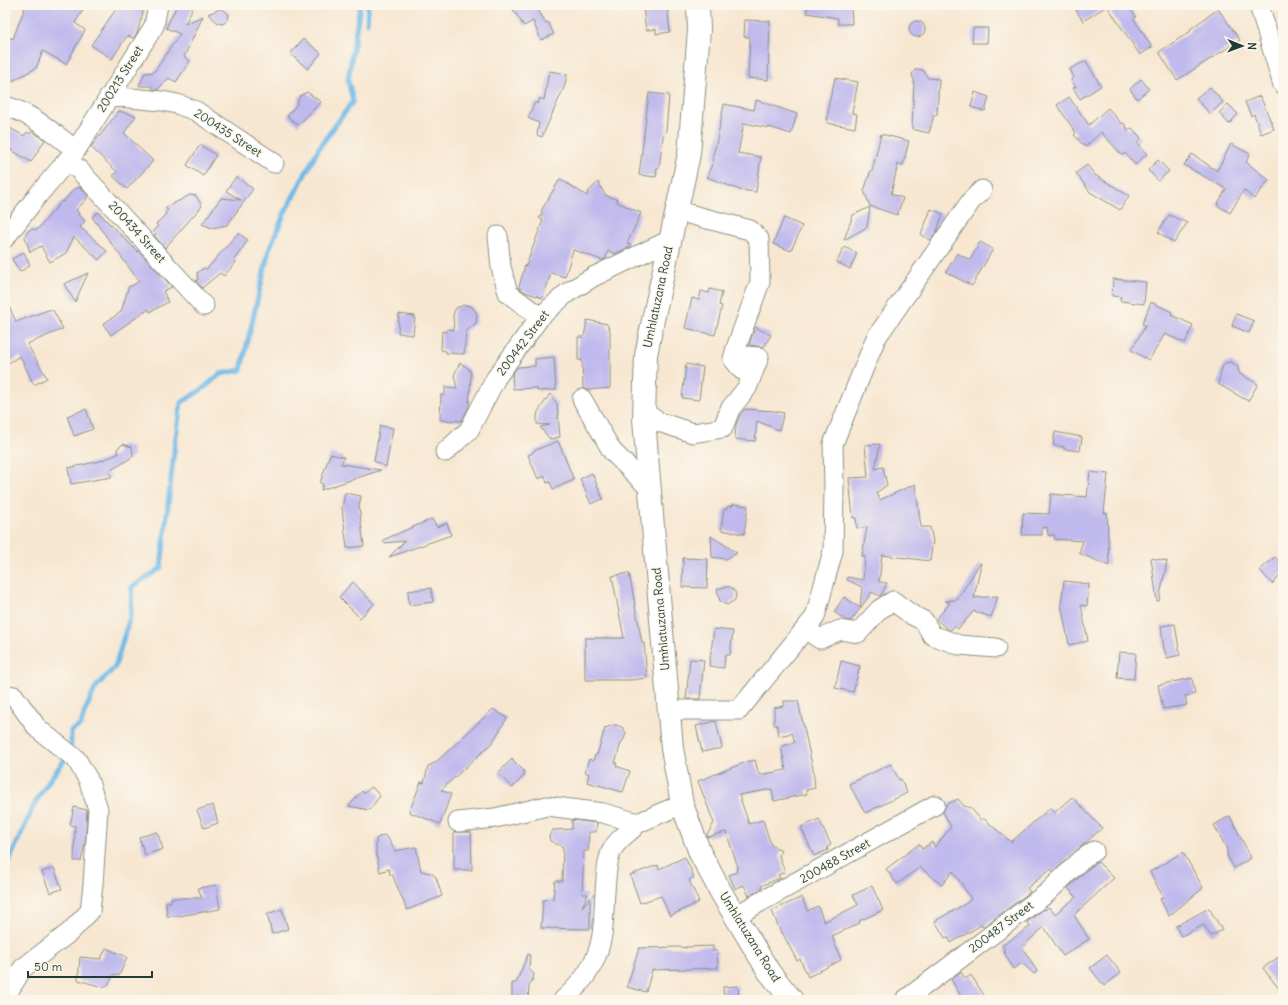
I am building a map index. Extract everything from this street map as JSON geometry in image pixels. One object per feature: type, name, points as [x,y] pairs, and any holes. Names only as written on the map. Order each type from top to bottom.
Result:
[{"type":"street","name":"200213 Street","points":[[5,238],[72,155],[154,26],[158,5]]},
{"type":"street","name":"Umhlatuzana Road","points":[[698,5],[700,30],[689,154],[646,355],[645,413],[650,489],[672,748],[682,804],[700,853],[735,916],[769,972],[792,1000]]},
{"type":"street","points":[[1259,5],[1283,85]]},
{"type":"street","name":"200435 Street","points":[[109,96],[162,101],[177,104],[196,111],[274,163]]},
{"type":"street","points":[[5,106],[18,109],[44,126],[72,155]]},
{"type":"street","name":"200434 Street","points":[[72,155],[82,172],[204,306]]},
{"type":"street","points":[[669,710],[739,710],[815,617],[833,551],[834,487],[832,444],[876,338],[938,251],[971,201],[982,190]]},
{"type":"street","points":[[645,413],[659,422],[693,433],[723,428],[730,409],[747,388],[759,357],[745,356],[742,370],[733,359],[760,282],[759,239],[750,230],[677,211]]},
{"type":"street","points":[[498,236],[501,267],[508,293],[540,317]]},
{"type":"street","name":"200442 Street","points":[[445,452],[469,430],[496,378],[540,317],[567,293],[593,277],[670,240]]},
{"type":"street","points":[[582,399],[612,451],[650,489]]},
{"type":"street","points":[[805,629],[820,639],[840,630],[858,633],[880,609],[893,601],[912,615],[924,621],[932,635],[959,645],[996,648]]},
{"type":"street","points":[[5,694],[14,696],[38,729],[76,759],[88,779],[98,809],[90,911],[70,932],[23,968],[5,997]]},
{"type":"street","points":[[563,1000],[574,991],[586,976],[596,957],[602,936],[607,871],[610,857],[619,839],[633,829],[638,823],[682,804]]},
{"type":"street","name":"200488 Street","points":[[735,916],[935,805]]},
{"type":"street","points":[[458,822],[495,818],[547,806],[603,813],[638,823]]},
{"type":"street","name":"200487 Street","points":[[905,1000],[1047,893],[1082,860],[1094,851]]},
{"type":"building","points":[[26,5],[86,5],[75,23],[85,30],[66,64],[43,51],[36,68],[5,85],[5,36],[13,39]]},
{"type":"building","points":[[119,5],[145,5],[137,33],[134,38],[127,36],[112,59],[91,45]]},
{"type":"building","points":[[177,5],[194,5],[185,24],[203,16],[184,57],[190,61],[176,82],[169,78],[157,90],[153,89],[151,86],[139,86],[145,73],[154,72],[180,34],[166,28]]},
{"type":"building","points":[[510,5],[535,5],[546,23],[548,22],[554,34],[541,40],[533,21],[524,26]]},
{"type":"building","points":[[667,5],[670,32],[656,34],[656,29],[646,30],[643,8]]},
{"type":"building","points":[[807,5],[851,5],[852,24],[838,24],[838,18],[807,13]]},
{"type":"building","points":[[1073,5],[1128,5],[1136,17],[1134,19],[1152,47],[1140,55],[1107,6],[1083,21]]},
{"type":"building","points":[[220,9],[229,14],[228,20],[223,24],[218,23],[208,14]]},
{"type":"building","points":[[1218,9],[1240,40],[1177,80],[1159,52],[1191,31],[1190,29]]},
{"type":"building","points":[[745,20],[770,21],[768,80],[748,78],[750,37],[744,37]]},
{"type":"building","points":[[917,21],[924,26],[925,29],[920,36],[917,37],[910,32],[909,29],[914,22]]},
{"type":"building","points":[[973,28],[988,28],[987,43],[972,43]]},
{"type":"building","points":[[303,39],[321,53],[308,69],[290,54]]},
{"type":"building","points":[[1086,61],[1101,86],[1080,99],[1073,88],[1076,87],[1071,80],[1074,78],[1070,69]]},
{"type":"building","points":[[916,69],[923,70],[928,78],[939,79],[937,115],[934,115],[929,133],[912,129],[914,81],[912,74]]},
{"type":"building","points":[[549,71],[567,74],[565,85],[542,137],[537,135],[539,123],[528,118],[535,102],[538,104],[540,98],[544,100]]},
{"type":"building","points":[[835,78],[858,82],[852,113],[857,114],[855,128],[827,123],[829,103]]},
{"type":"building","points":[[1141,79],[1149,89],[1137,99],[1130,89]]},
{"type":"building","points":[[1210,87],[1223,102],[1210,114],[1196,98]]},
{"type":"building","points":[[307,92],[321,102],[298,125],[287,116],[297,104],[300,96]]},
{"type":"building","points":[[975,92],[989,97],[985,111],[971,107]]},
{"type":"building","points":[[649,93],[669,95],[666,131],[663,136],[659,168],[657,168],[656,177],[639,175]]},
{"type":"building","points":[[1260,96],[1274,129],[1261,134],[1254,114],[1251,116],[1245,102]]},
{"type":"building","points":[[1069,97],[1089,125],[1108,108],[1122,124],[1124,123],[1128,130],[1132,128],[1141,138],[1137,142],[1147,154],[1135,165],[1125,153],[1122,155],[1101,132],[1085,147],[1074,135],[1076,133],[1057,105]]},
{"type":"building","points":[[756,100],[797,114],[791,134],[769,127],[744,123],[738,153],[761,157],[756,192],[740,190],[707,177],[714,159],[712,158],[724,104],[754,110]]},
{"type":"building","points":[[1228,104],[1238,114],[1229,124],[1219,113]]},
{"type":"building","points":[[119,111],[136,116],[124,133],[153,161],[127,189],[113,176],[117,172],[91,147]]},
{"type":"building","points":[[5,125],[24,136],[27,132],[30,134],[32,131],[45,140],[31,162],[5,146]]},
{"type":"building","points":[[881,134],[909,141],[903,165],[898,164],[891,194],[903,198],[897,215],[870,206],[864,191],[871,170],[872,171]]},
{"type":"building","points":[[1231,144],[1250,154],[1246,162],[1269,180],[1254,199],[1244,190],[1230,213],[1217,205],[1226,189],[1184,165],[1192,154],[1217,171]]},
{"type":"building","points":[[200,145],[216,155],[203,176],[187,165]]},
{"type":"building","points":[[1158,160],[1169,171],[1158,181],[1148,170]]},
{"type":"building","points":[[1087,165],[1095,175],[1129,196],[1120,210],[1090,192],[1076,173]]},
{"type":"building","points":[[236,177],[253,189],[227,225],[212,228],[202,224],[221,198],[241,200],[226,191]]},
{"type":"building","points":[[560,179],[587,196],[588,192],[598,182],[605,195],[618,200],[617,202],[641,213],[627,244],[631,245],[630,247],[615,254],[608,251],[605,259],[602,260],[573,250],[565,277],[551,273],[543,298],[525,292],[519,287],[525,265],[526,266],[543,220],[539,218],[543,212],[541,211]]},
{"type":"building","points":[[80,187],[88,196],[76,210],[79,213],[78,215],[85,221],[80,227],[107,251],[99,260],[74,237],[66,253],[50,262],[41,246],[30,252],[25,237],[26,233],[31,229],[37,230],[74,189]]},
{"type":"building","points":[[190,195],[196,196],[202,206],[165,248],[154,235],[156,234],[153,231],[158,226],[156,224],[166,214],[165,213],[168,210],[165,208]]},
{"type":"building","points":[[870,207],[867,227],[844,240],[853,215]]},
{"type":"building","points":[[931,209],[943,214],[936,233],[931,240],[921,235]]},
{"type":"building","points":[[98,212],[138,252],[139,251],[172,287],[163,291],[168,302],[150,312],[149,309],[111,335],[103,324],[121,312],[129,286],[132,286],[139,281],[92,217]]},
{"type":"building","points":[[1169,215],[1187,223],[1174,243],[1158,232]]},
{"type":"building","points":[[784,218],[802,226],[791,251],[773,244]]},
{"type":"building","points":[[238,233],[248,240],[234,260],[236,262],[224,276],[220,273],[202,288],[196,281],[198,279],[197,273],[204,268],[207,269]]},
{"type":"building","points":[[980,242],[993,249],[972,286],[946,272],[957,253],[970,260]]},
{"type":"building","points":[[844,247],[857,253],[850,269],[837,262]]},
{"type":"building","points":[[24,252],[30,265],[20,272],[12,259]]},
{"type":"building","points":[[88,273],[75,302],[64,284]]},
{"type":"building","points":[[1113,279],[1146,282],[1144,304],[1120,301],[1121,297],[1112,296]]},
{"type":"building","points":[[710,289],[722,292],[719,305],[722,306],[715,335],[685,328],[692,298],[699,300],[701,291],[709,293]]},
{"type":"building","points":[[5,297],[16,322],[48,310],[53,310],[63,329],[27,344],[47,378],[34,385],[20,356],[5,365]]},
{"type":"building","points":[[1151,302],[1172,312],[1171,315],[1193,325],[1185,343],[1165,334],[1149,360],[1131,350],[1146,325],[1142,324]]},
{"type":"building","points":[[464,305],[471,306],[476,312],[476,323],[466,331],[464,354],[446,353],[446,351],[441,350],[442,331],[447,332],[447,329],[454,330],[454,312],[456,308]]},
{"type":"building","points":[[399,314],[415,316],[413,335],[398,333]]},
{"type":"building","points":[[1236,314],[1254,321],[1249,333],[1232,326]]},
{"type":"building","points":[[587,320],[607,324],[610,331],[610,388],[588,390],[583,388],[582,360],[578,360],[578,337],[584,337]]},
{"type":"building","points":[[755,327],[771,335],[764,347],[749,345]]},
{"type":"building","points":[[554,357],[556,390],[537,391],[537,388],[513,389],[512,374],[518,367],[535,366],[535,359]]},
{"type":"building","points":[[1231,362],[1237,366],[1240,374],[1258,384],[1248,401],[1218,384],[1222,368],[1225,363]]},
{"type":"building","points":[[460,363],[469,369],[471,374],[469,406],[462,421],[440,420],[441,395],[445,395],[445,387],[457,388],[454,375]]},
{"type":"building","points":[[686,364],[703,367],[699,400],[682,398]]},
{"type":"building","points":[[550,394],[557,404],[560,437],[550,439],[540,427],[550,425],[537,424],[537,417],[538,412]]},
{"type":"building","points":[[86,409],[93,429],[74,436],[67,416]]},
{"type":"building","points":[[745,409],[784,413],[779,430],[757,421],[755,441],[735,439],[736,425],[740,415]]},
{"type":"building","points":[[380,426],[393,428],[386,467],[374,461]]},
{"type":"building","points":[[1055,432],[1082,437],[1080,451],[1064,449],[1064,447],[1053,445]]},
{"type":"building","points":[[558,441],[574,480],[553,489],[550,482],[547,483],[545,476],[538,479],[528,455],[533,453],[533,451]]},
{"type":"building","points":[[123,444],[132,447],[133,455],[120,465],[108,471],[112,477],[71,484],[68,468],[100,461],[118,454],[117,449]]},
{"type":"building","points":[[880,444],[875,469],[883,467],[887,485],[876,493],[880,500],[915,484],[921,527],[930,527],[933,541],[930,561],[882,555],[879,582],[887,583],[881,595],[880,596],[872,592],[851,621],[845,620],[834,612],[844,597],[860,608],[862,587],[847,580],[847,577],[863,580],[865,556],[862,556],[867,527],[857,528],[856,518],[853,518],[849,478],[868,477],[865,445]]},
{"type":"building","points":[[330,454],[344,457],[341,464],[381,470],[321,490],[323,484],[320,483]]},
{"type":"building","points":[[1090,472],[1108,474],[1104,513],[1107,513],[1109,566],[1079,553],[1083,541],[1054,539],[1055,535],[1048,535],[1047,527],[1042,528],[1042,535],[1022,535],[1023,513],[1049,514],[1051,494],[1087,497]]},
{"type":"building","points":[[592,473],[603,499],[591,504],[580,479]]},
{"type":"building","points":[[345,493],[361,496],[359,507],[364,546],[347,548],[342,508]]},
{"type":"building","points":[[733,504],[748,506],[744,534],[721,530],[724,509],[727,509],[728,506],[732,507]]},
{"type":"building","points":[[432,519],[437,527],[447,523],[451,535],[389,557],[405,541],[384,543],[383,540]]},
{"type":"building","points":[[711,536],[737,553],[726,559],[712,557]]},
{"type":"building","points":[[1275,557],[1283,566],[1283,573],[1272,584],[1260,570]]},
{"type":"building","points":[[683,558],[708,559],[707,588],[682,587]]},
{"type":"building","points":[[1151,558],[1167,561],[1159,601],[1157,601]]},
{"type":"building","points":[[980,563],[974,598],[998,596],[991,617],[974,611],[958,629],[954,626],[951,630],[946,628],[936,619],[950,603],[945,601],[957,600]]},
{"type":"building","points":[[629,573],[642,643],[644,643],[647,678],[631,680],[585,680],[585,638],[624,638],[612,576]]},
{"type":"building","points":[[1064,581],[1089,584],[1087,606],[1081,605],[1088,641],[1069,645],[1061,604]]},
{"type":"building","points":[[353,582],[374,604],[360,618],[339,597]]},
{"type":"building","points":[[731,587],[736,594],[735,600],[727,605],[720,601],[717,589]]},
{"type":"building","points":[[431,588],[433,602],[409,605],[408,591]]},
{"type":"building","points":[[1175,624],[1180,655],[1167,658],[1164,649],[1161,626]]},
{"type":"building","points":[[714,629],[733,631],[730,655],[725,655],[724,668],[709,666]]},
{"type":"building","points":[[1119,652],[1136,653],[1134,679],[1117,678]]},
{"type":"building","points":[[690,659],[704,660],[700,699],[686,699]]},
{"type":"building","points":[[841,661],[860,666],[853,692],[835,688]]},
{"type":"building","points":[[1192,678],[1195,694],[1185,696],[1187,705],[1163,709],[1158,685]]},
{"type":"building","points":[[784,701],[798,701],[813,769],[815,788],[806,790],[807,794],[774,801],[772,789],[739,795],[749,824],[763,820],[771,845],[781,851],[779,856],[785,872],[778,875],[780,878],[761,886],[762,888],[749,896],[744,885],[735,889],[729,875],[737,872],[736,868],[738,867],[726,832],[707,837],[714,823],[698,781],[746,762],[755,760],[759,775],[786,770],[781,747],[795,742],[792,733],[779,736],[777,725],[774,725],[774,708],[784,706]]},
{"type":"building","points":[[493,709],[507,718],[492,743],[441,790],[451,794],[440,824],[409,812],[421,782],[424,783],[428,766],[435,763]]},
{"type":"building","points":[[716,721],[722,748],[702,752],[696,726]]},
{"type":"building","points":[[614,725],[623,728],[626,733],[621,743],[615,763],[617,763],[616,766],[630,771],[623,792],[587,782],[589,774],[585,772],[589,759],[593,761],[595,755],[597,755],[605,728]]},
{"type":"building","points":[[512,759],[524,771],[524,776],[512,788],[498,773]]},
{"type":"building","points":[[891,764],[899,780],[901,779],[907,793],[865,813],[849,784]]},
{"type":"building","points":[[372,787],[380,796],[369,810],[349,806],[362,791],[364,793]]},
{"type":"building","points":[[1072,797],[1102,828],[1053,872],[1051,869],[1027,888],[1030,892],[983,927],[981,925],[951,943],[948,937],[945,938],[935,921],[971,899],[953,871],[942,885],[920,867],[897,884],[886,869],[919,844],[922,849],[932,842],[935,847],[951,827],[943,812],[946,805],[958,799],[964,806],[971,808],[981,820],[983,818],[1011,842],[1050,808],[1054,813]]},
{"type":"building","points":[[213,805],[218,823],[204,828],[197,810]]},
{"type":"building","points":[[74,807],[87,810],[85,843],[81,861],[74,861],[75,826],[70,825]]},
{"type":"building","points":[[1230,816],[1251,858],[1234,868],[1227,855],[1227,849],[1214,825]]},
{"type":"building","points":[[819,819],[831,845],[827,847],[828,850],[814,856],[801,827]]},
{"type":"building","points":[[572,820],[597,823],[596,832],[589,832],[588,851],[584,851],[582,894],[588,894],[582,907],[590,898],[590,929],[541,928],[543,900],[553,899],[555,881],[562,881],[563,847],[550,841],[549,836],[553,830],[572,829]]},
{"type":"building","points":[[157,832],[163,849],[145,855],[139,837]]},
{"type":"building","points":[[454,832],[471,832],[472,870],[454,870]]},
{"type":"building","points":[[384,835],[388,838],[395,851],[416,847],[421,871],[431,873],[436,877],[442,896],[407,910],[392,874],[390,875],[389,869],[380,872],[376,853],[376,841],[377,838]]},
{"type":"building","points":[[1183,852],[1203,888],[1169,916],[1160,899],[1163,897],[1150,872]]},
{"type":"building","points":[[685,857],[694,877],[689,880],[699,902],[670,916],[661,896],[640,903],[630,875],[658,865],[659,869]]},
{"type":"building","points":[[1098,862],[1114,878],[1074,915],[1089,939],[1063,956],[1044,927],[1022,947],[1037,971],[1034,974],[1022,963],[1013,969],[1003,950],[1005,949],[1002,946],[1031,926],[1027,922],[1044,909],[1045,910],[1049,907],[1055,914],[1076,897],[1068,888],[1088,869]]},
{"type":"building","points":[[54,868],[62,889],[50,893],[42,872]]},
{"type":"building","points":[[216,885],[220,909],[179,916],[167,916],[166,902],[171,902],[171,898],[202,898],[198,888]]},
{"type":"building","points":[[872,886],[883,910],[832,936],[841,960],[808,977],[800,959],[797,961],[782,932],[781,933],[772,911],[802,897],[807,911],[818,906],[824,922],[858,905],[853,895]]},
{"type":"building","points":[[1209,908],[1222,930],[1211,936],[1204,925],[1181,936],[1176,926]]},
{"type":"building","points":[[282,909],[288,929],[272,934],[267,914]]},
{"type":"building","points":[[713,946],[713,951],[717,951],[718,968],[652,970],[646,992],[627,987],[639,948],[686,948],[685,947]]},
{"type":"building","points":[[106,948],[127,957],[119,976],[114,974],[108,985],[103,987],[78,980],[80,957],[101,959]]},
{"type":"building","points":[[528,954],[530,955],[529,969],[534,974],[529,985],[528,1000],[510,1000],[512,996],[512,983],[516,983]]},
{"type":"building","points":[[1283,954],[1283,994],[1263,968]]},
{"type":"building","points":[[1107,955],[1121,973],[1104,986],[1090,968]]},
{"type":"building","points":[[961,972],[965,979],[971,975],[987,1000],[963,1000],[951,979]]},
{"type":"building","points":[[738,986],[739,1000],[724,1000],[723,987]]},
{"type":"waterway","points":[[71,746],[71,731],[81,725],[84,713],[96,687],[115,667],[131,613],[132,587],[161,568],[181,403],[204,388],[220,374],[241,370],[269,250],[285,212],[319,148],[353,101],[348,80],[360,5]]},
{"type":"waterway","points":[[367,23],[368,7]]},
{"type":"waterway","points":[[5,870],[35,803],[48,782],[66,758]]}]
